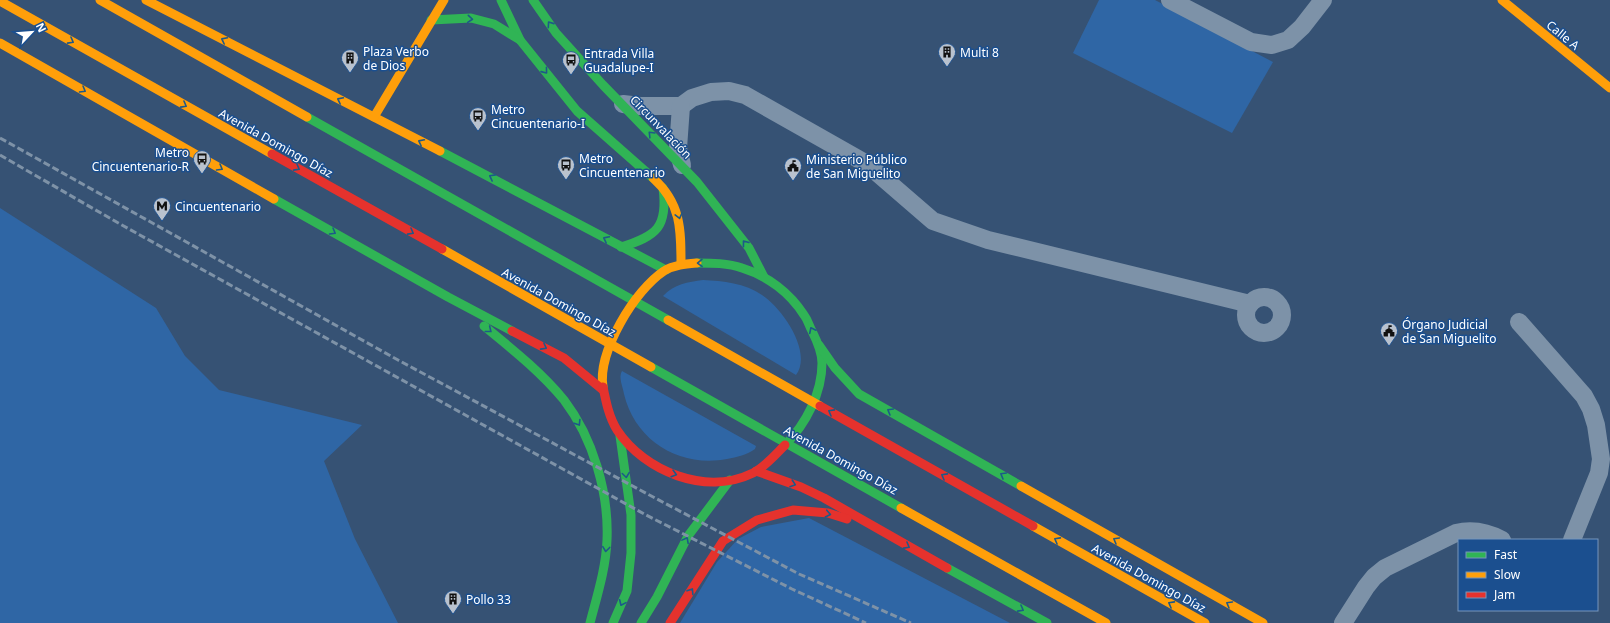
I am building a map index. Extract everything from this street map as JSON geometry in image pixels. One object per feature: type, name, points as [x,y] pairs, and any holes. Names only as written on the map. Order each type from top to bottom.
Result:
[{"type":"main road","name":"Avenida Domingo Díaz","points":[[100,0],[1205,623]]},
{"type":"main road","points":[[146,0],[486,174],[666,270]]},
{"type":"main road","points":[[374,117],[444,0]]},
{"type":"main road","points":[[501,0],[520,40],[577,111],[663,187],[674,203],[680,217],[681,264]]},
{"type":"main road","name":"Circunvalación","points":[[533,0],[556,33],[697,182],[749,248],[764,277]]},
{"type":"main road","name":"Calle A","points":[[1502,0],[1610,88]]},
{"type":"main road","name":"Avenida Domingo Díaz","points":[[0,1],[1106,623]]},
{"type":"main road","points":[[432,20],[471,18],[494,24],[520,40]]},
{"type":"main road","points":[[0,43],[448,297],[564,358],[602,390]]},
{"type":"main road","points":[[621,247],[645,239],[657,230],[664,218],[665,211],[663,187]]},
{"type":"main road","points":[[819,345],[822,367],[817,393],[806,418],[790,441],[756,471],[730,480],[699,481],[669,473],[642,458],[620,436],[610,419],[602,390],[602,372],[619,328],[634,303],[654,278],[666,270],[681,264],[717,263],[742,267],[764,277],[786,292],[803,312],[819,345],[835,368],[859,394],[1263,623]]},
{"type":"main road","points":[[448,297],[540,374],[564,402],[583,431],[596,465],[604,502],[607,540],[602,576],[590,623]]},
{"type":"main road","points":[[613,623],[627,591],[631,553],[631,515],[620,436]]},
{"type":"main road","points":[[756,471],[801,487],[818,495],[1048,623]]},
{"type":"main road","points":[[641,623],[658,597],[688,536],[730,480]]},
{"type":"main road","points":[[670,623],[723,541],[757,520],[793,510],[828,513],[875,528]]},
{"type":"street","points":[[1170,0],[1251,42],[1272,45],[1288,40],[1302,28],[1323,0]]},
{"type":"street","points":[[623,104],[640,106],[682,106],[692,98],[711,92],[729,90],[745,95],[867,164],[934,221],[988,240],[1250,304]]},
{"type":"street","points":[[682,106],[678,130],[678,148],[682,166]]},
{"type":"street","points":[[1519,322],[1584,396],[1592,409],[1596,425],[1601,447],[1599,473],[1572,539]]},
{"type":"street","points":[[1343,623],[1374,576],[1385,568],[1456,533],[1468,530],[1480,532],[1499,539]]},
{"type":"shaded area","points":[[1099,0],[1155,0],[1273,62],[1232,133],[1073,53]]},
{"type":"shaded area","points":[[0,208],[156,308],[185,356],[219,390],[362,425],[324,461],[355,539],[398,623],[0,623]]},
{"type":"shaded area","points":[[703,280],[741,285],[755,291],[770,301],[786,320],[798,343],[801,355],[800,365],[796,375],[663,296],[677,286]]},
{"type":"shaded area","points":[[622,371],[756,446],[755,449],[738,457],[710,461],[677,455],[662,448],[649,438],[638,425],[630,411],[621,382],[620,376]]},
{"type":"shaded area","points":[[809,518],[1010,623],[680,623],[717,562],[738,539],[761,527]]},
{"type":"railway","points":[[0,138],[398,360],[655,498],[799,574],[911,623]]},
{"type":"railway","points":[[0,155],[120,224],[646,515],[792,589],[866,623]]},
{"type":"traffic: fast","points":[[501,0],[520,40],[577,111],[653,178]]},
{"type":"traffic: fast","points":[[533,0],[556,33],[603,85],[697,182],[749,248],[764,277]]},
{"type":"traffic: fast","points":[[431,20],[471,18],[494,24],[520,40]]},
{"type":"traffic: fast","points":[[307,117],[668,320]]},
{"type":"traffic: fast","points":[[440,151],[666,270]]},
{"type":"traffic: fast","points":[[621,247],[643,239],[657,228],[664,212],[663,188]]},
{"type":"traffic: fast","points":[[274,199],[448,297],[512,331]]},
{"type":"traffic: fast","points":[[697,263],[731,265],[752,271],[778,286],[792,300],[807,319],[816,339],[822,359],[819,386],[816,397],[806,418],[800,428],[785,445]]},
{"type":"traffic: fast","points":[[484,326],[526,361],[564,400],[583,431],[591,449],[602,485],[607,522],[607,540],[603,571],[590,623]]},
{"type":"traffic: fast","points":[[819,345],[835,368],[859,394],[1021,486]]},
{"type":"traffic: fast","points":[[651,367],[901,508]]},
{"type":"traffic: fast","points":[[613,623],[627,591],[631,553],[631,515],[620,436]]},
{"type":"traffic: fast","points":[[641,623],[657,597],[688,536],[730,480]]},
{"type":"traffic: fast","points":[[947,568],[1047,623]]},
{"type":"traffic: slow","points":[[100,0],[307,117]]},
{"type":"traffic: slow","points":[[146,0],[440,151]]},
{"type":"traffic: slow","points":[[374,117],[444,0]]},
{"type":"traffic: slow","points":[[1502,0],[1610,88]]},
{"type":"traffic: slow","points":[[0,1],[272,154]]},
{"type":"traffic: slow","points":[[0,43],[274,199]]},
{"type":"traffic: slow","points":[[653,178],[669,197],[678,217],[681,239],[681,264]]},
{"type":"traffic: slow","points":[[442,249],[651,367]]},
{"type":"traffic: slow","points":[[603,387],[603,373],[606,357],[612,340],[620,323],[641,292],[664,271],[680,265],[697,263]]},
{"type":"traffic: slow","points":[[668,320],[820,406]]},
{"type":"traffic: slow","points":[[1021,486],[1263,623]]},
{"type":"traffic: slow","points":[[901,508],[1106,623]]},
{"type":"traffic: slow","points":[[1033,526],[1205,623]]},
{"type":"traffic: jam","points":[[272,154],[442,249]]},
{"type":"traffic: jam","points":[[512,331],[564,358],[603,390]]},
{"type":"traffic: jam","points":[[603,387],[612,420],[617,430],[629,445],[643,458],[678,476],[697,481],[716,482],[735,479],[753,473],[762,468],[785,445]]},
{"type":"traffic: jam","points":[[820,406],[1033,526]]},
{"type":"traffic: jam","points":[[756,471],[801,487],[824,498],[947,568]]},
{"type":"traffic: jam","points":[[670,623],[723,541],[757,520],[793,510],[828,513],[847,519]]},
{"type":"place","name":"Multi 8","points":[[947,67]]},
{"type":"place","name":"Plaza Verbo de Dios","points":[[350,73]]},
{"type":"place","name":"Entrada Villa Guadalupe-I","points":[[571,75]]},
{"type":"place","name":"Metro Cincuentenario-I","points":[[478,131]]},
{"type":"place","name":"Metro Cincuentenario-R","points":[[202,174]]},
{"type":"place","name":"Metro Cincuentenario","points":[[566,180]]},
{"type":"place","name":"Ministerio Público de San Miguelito","points":[[793,181]]},
{"type":"place","name":"Cincuentenario","points":[[162,221]]},
{"type":"place","name":"Órgano Judicial de San Miguelito","points":[[1389,346]]},
{"type":"place","name":"Pollo 33","points":[[453,614]]}]
